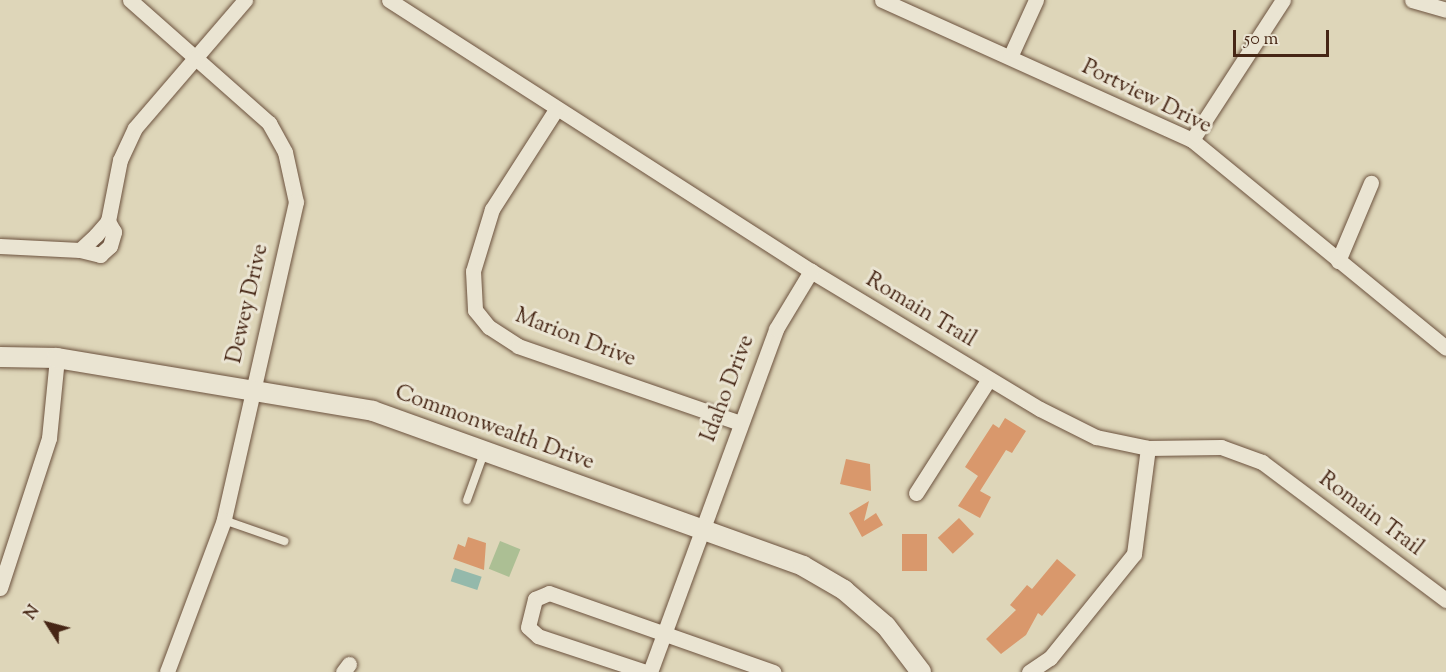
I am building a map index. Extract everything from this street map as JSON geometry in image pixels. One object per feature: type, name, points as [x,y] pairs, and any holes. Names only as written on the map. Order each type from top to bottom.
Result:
[{"type":"street","name":"Dewey Drive","points":[[130,0],[269,123],[285,152],[296,202],[224,520],[166,672]]},
{"type":"street","points":[[0,246],[80,249],[108,221],[120,160],[135,128],[245,0]]},
{"type":"street","name":"Romain Trail","points":[[388,0],[555,111],[989,379],[1096,437],[1148,448],[1221,447],[1262,462],[1446,600]]},
{"type":"street","name":"Portview Drive","points":[[882,0],[1192,140],[1446,348]]},
{"type":"street","points":[[1010,57],[1036,0]]},
{"type":"street","points":[[1192,140],[1283,0]]},
{"type":"street","points":[[1412,0],[1430,2],[1446,10]]},
{"type":"street","name":"Marion Drive","points":[[555,111],[492,209],[473,271],[475,310],[489,327],[519,346],[740,423]]},
{"type":"street","points":[[1338,261],[1371,183]]},
{"type":"street","name":"Idaho Drive","points":[[648,672],[705,529],[740,423],[776,329],[811,271]]},
{"type":"street","name":"Commonwealth Drive","points":[[0,357],[57,358],[373,411],[803,566],[844,590],[886,626],[921,672]]},
{"type":"street","points":[[0,588],[49,438],[57,358]]},
{"type":"street","points":[[916,493],[989,379]]},
{"type":"street","points":[[1029,672],[1050,658],[1134,554],[1148,448]]},
{"type":"street","points":[[648,672],[538,636],[528,627],[535,599],[549,593],[773,672]]},
{"type":"lane","points":[[467,500],[485,451]]},
{"type":"lane","points":[[224,520],[284,541]]},
{"type":"shaded area","points":[[500,541],[520,549],[509,577],[489,569]]},
{"type":"shaded area","points":[[455,568],[482,577],[477,590],[451,581]]},
{"type":"building","points":[[1005,418],[1026,431],[1012,453],[1006,450],[980,491],[991,497],[980,518],[958,506],[978,476],[965,467],[993,424],[999,428]]},
{"type":"building","points":[[846,459],[870,464],[871,491],[840,484]]},
{"type":"building","points":[[869,501],[864,521],[876,513],[883,525],[862,537],[849,513]]},
{"type":"building","points":[[959,518],[974,534],[953,554],[938,538]]},
{"type":"building","points":[[902,534],[927,534],[927,571],[902,571]]},
{"type":"building","points":[[468,537],[486,543],[484,570],[453,559],[458,544],[465,547]]},
{"type":"building","points":[[1057,559],[1076,575],[1042,616],[1038,613],[1026,635],[1001,654],[986,639],[1016,610],[1010,605],[1027,585],[1032,589]]}]
